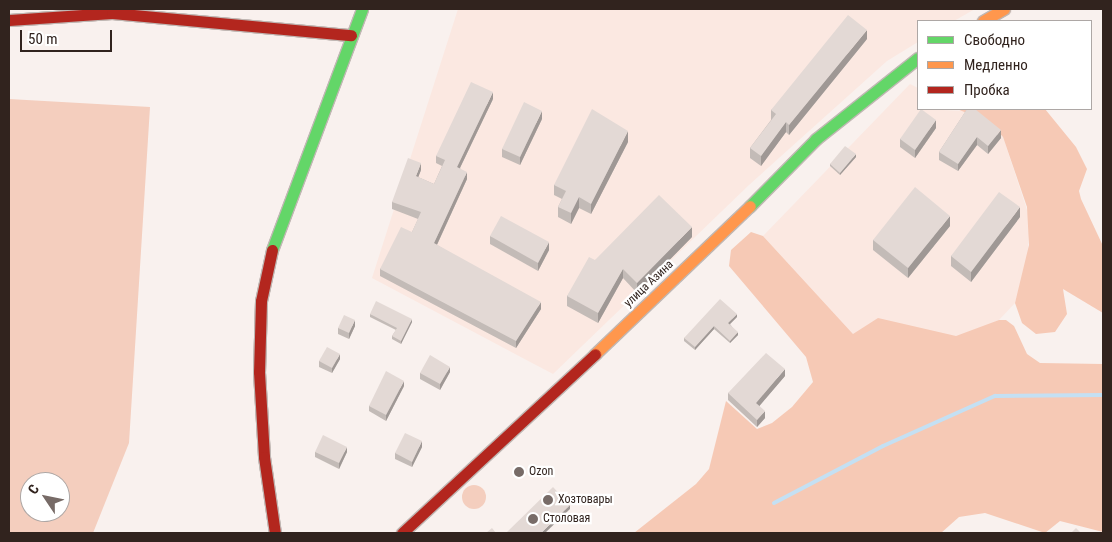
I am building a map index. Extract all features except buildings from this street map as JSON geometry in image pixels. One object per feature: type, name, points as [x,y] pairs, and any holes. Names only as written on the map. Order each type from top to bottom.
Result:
[{"type":"street","points":[[275,533],[262,440],[259,372],[261,301],[269,257],[362,9]]},
{"type":"street","points":[[985,20],[1004,9]]},
{"type":"street","points":[[9,20],[112,13],[351,35]]},
{"type":"street","name":"улица Азина","points":[[402,533],[710,246],[816,140],[853,107],[917,59]]},
{"type":"shaded area","points":[[458,9],[975,9],[956,20],[917,20],[917,43],[887,61],[749,185],[553,374],[372,278]]},
{"type":"shaded area","points":[[910,84],[917,88],[917,110],[968,111],[989,122],[1003,137],[1030,219],[1027,263],[1015,303],[999,320],[970,333],[956,336],[853,334],[763,236]]},
{"type":"shaded area","points":[[9,99],[150,107],[129,443],[93,533],[9,533]]},
{"type":"shaded area","points":[[959,110],[1046,110],[1076,147],[1087,169],[1079,191],[1081,199],[1103,246],[1103,313],[1063,289],[1067,314],[1055,332],[1036,334],[1022,323],[1015,303],[1029,245],[1027,207],[1003,137],[989,122]]},
{"type":"shaded area","points":[[751,232],[763,236],[853,334],[878,318],[956,336],[999,320],[1006,320],[1014,326],[1027,354],[1040,363],[1103,364],[1103,532],[1060,521],[1045,533],[985,513],[959,517],[941,533],[634,533],[696,484],[709,469],[726,401],[757,429],[772,423],[792,407],[813,382],[806,357],[729,266],[731,250]]},
{"type":"shaded area","points":[[474,485],[482,489],[486,497],[482,505],[474,509],[466,505],[462,497],[466,489]]},
{"type":"waterway","points":[[774,503],[883,446],[995,396],[1103,395]]},
{"type":"traffic: fast","points":[[272,250],[362,9]]},
{"type":"traffic: fast","points":[[750,206],[816,139],[917,59]]},
{"type":"traffic: slow","points":[[985,20],[1004,9]]},
{"type":"traffic: slow","points":[[595,354],[750,206]]},
{"type":"traffic: jam","points":[[9,20],[112,13],[351,35]]},
{"type":"traffic: jam","points":[[272,250],[261,301],[259,372],[264,457],[275,533]]},
{"type":"traffic: jam","points":[[402,533],[595,354]]},
{"type":"place","name":"Ozon","points":[[519,472]]},
{"type":"place","name":"Хозтовары","points":[[548,500]]},
{"type":"place","name":"Столовая","points":[[533,519]]}]
